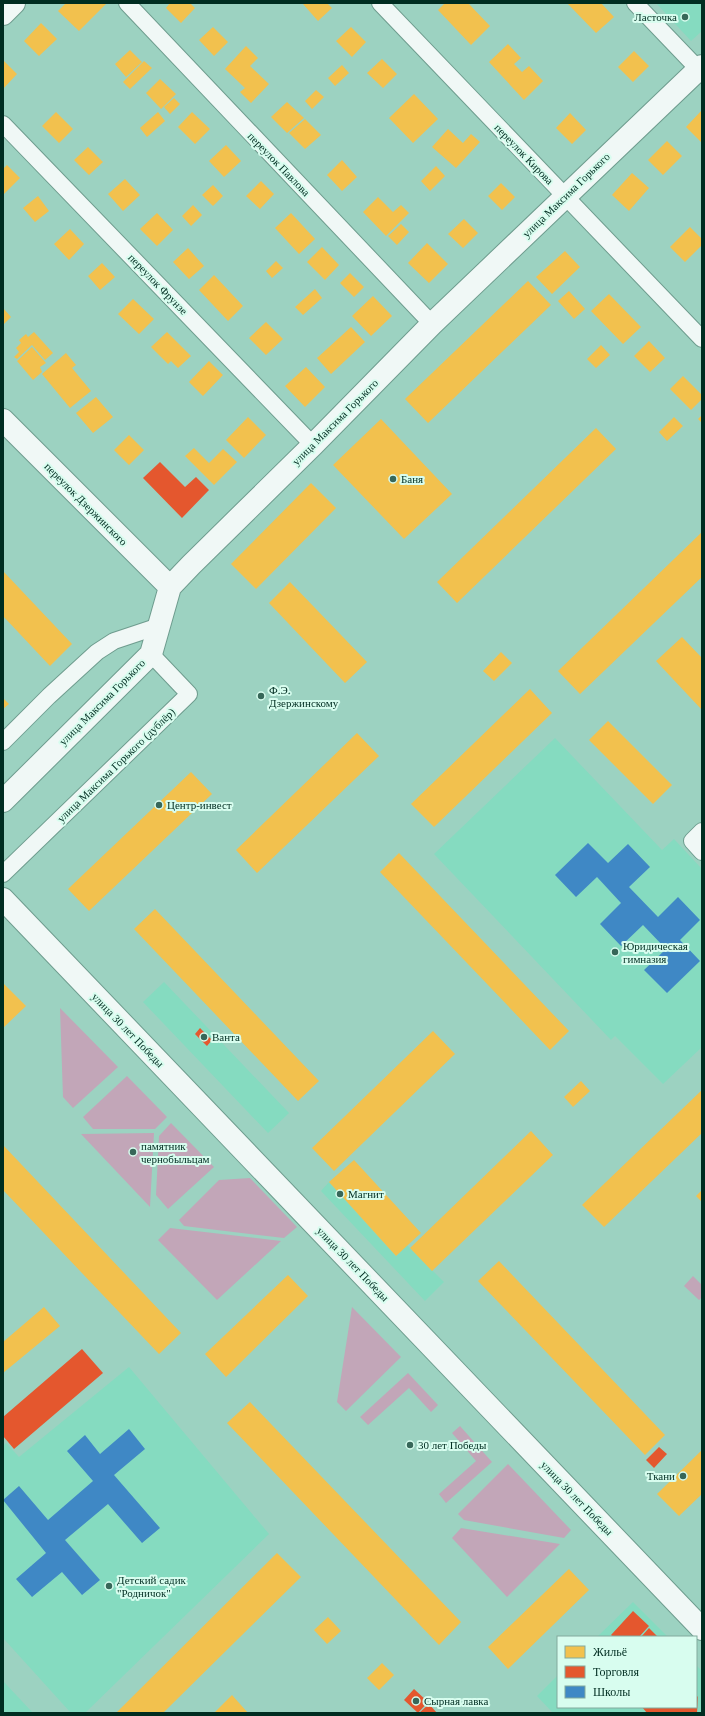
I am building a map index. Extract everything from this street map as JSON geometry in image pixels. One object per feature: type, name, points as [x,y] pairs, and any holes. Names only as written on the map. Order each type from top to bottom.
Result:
[{"type":"street","points":[[3,14],[14,3]]},
{"type":"street","name":"переулок Павлова","points":[[127,3],[432,324]]},
{"type":"street","name":"переулок Кирова","points":[[380,3],[702,339]]},
{"type":"street","points":[[635,3],[701,69]]},
{"type":"street","name":"улица Максима Горького","points":[[3,800],[151,654],[170,587],[191,565],[313,445],[432,324],[565,196],[701,69]]},
{"type":"street","name":"переулок Фрунзе","points":[[3,124],[313,445]]},
{"type":"street","name":"переулок Дзержинского","points":[[3,420],[170,587]]},
{"type":"street","points":[[3,742],[49,696],[97,652],[114,640],[158,626]]},
{"type":"street","name":"улица Максима Горького (дублёр)","points":[[3,874],[189,694],[151,654]]},
{"type":"street","name":"улица 30 лет Победы","points":[[3,899],[702,1629]]},
{"type":"shaded area","name":"Ласточка","points":[[656,3],[702,3],[702,31],[691,41]]},
{"type":"shaded area","name":"Юридическая гимназия","points":[[555,738],[662,850],[674,839],[702,869],[702,1047],[663,1084],[615,1036],[611,1040],[434,854]]},
{"type":"shaded area","points":[[164,982],[289,1113],[268,1133],[143,1002]]},
{"type":"shaded area","points":[[60,1008],[118,1067],[73,1108],[63,1097]]},
{"type":"shaded area","points":[[127,1076],[167,1117],[155,1129],[93,1129],[83,1117]]},
{"type":"shaded area","points":[[171,1123],[214,1167],[168,1209],[156,1195],[159,1136]]},
{"type":"shaded area","points":[[154,1133],[150,1207],[81,1134]]},
{"type":"shaded area","points":[[250,1178],[297,1227],[284,1238],[184,1226],[179,1220],[219,1180]]},
{"type":"shaded area","points":[[329,1182],[396,1256],[407,1245],[444,1282],[425,1301],[321,1191]]},
{"type":"shaded area","points":[[170,1228],[281,1241],[217,1300],[158,1240]]},
{"type":"shaded area","points":[[693,1276],[702,1285],[702,1297],[699,1300],[684,1286]]},
{"type":"shaded area","points":[[352,1307],[401,1357],[346,1411],[337,1402]]},
{"type":"shaded area","name":"Детский садик \"Родничок\"","points":[[129,1367],[269,1534],[85,1713],[71,1713],[3,1638],[3,1446],[6,1443],[19,1457]]},
{"type":"shaded area","points":[[408,1373],[438,1405],[431,1412],[409,1388],[368,1425],[360,1417]]},
{"type":"shaded area","points":[[460,1426],[492,1462],[446,1503],[439,1494],[476,1461],[452,1433]]},
{"type":"shaded area","points":[[508,1464],[571,1530],[564,1538],[464,1520],[458,1514]]},
{"type":"shaded area","points":[[461,1528],[560,1544],[507,1597],[452,1538]]},
{"type":"shaded area","points":[[633,1602],[667,1636],[598,1636]]},
{"type":"shaded area","points":[[697,1666],[702,1671],[702,1713],[553,1713],[537,1696],[557,1676],[557,1708],[697,1708]]},
{"type":"shaded area","points":[[3,1681],[33,1713],[3,1713]]},
{"type":"building: Жильё","points":[[66,3],[107,3],[79,31],[58,11]]},
{"type":"building: Жильё","points":[[170,3],[190,3],[195,8],[181,23],[166,8]]},
{"type":"building: Жильё","points":[[327,3],[332,8],[318,21],[303,4]]},
{"type":"building: Жильё","points":[[445,3],[468,3],[490,26],[471,45],[438,10]]},
{"type":"building: Жильё","points":[[567,3],[601,3],[614,17],[596,33]]},
{"type":"building: Жильё","points":[[41,23],[57,39],[39,56],[24,41]]},
{"type":"building: Жильё","points":[[213,27],[228,42],[214,56],[199,40]]},
{"type":"building: Жильё","points":[[351,27],[366,42],[352,57],[336,41]]},
{"type":"building: Жильё","points":[[508,44],[521,58],[514,64],[522,72],[529,66],[543,81],[524,100],[489,62]]},
{"type":"building: Жильё","points":[[246,46],[258,58],[250,66],[269,84],[251,103],[240,92],[245,88],[225,69]]},
{"type":"building: Жильё","points":[[130,50],[142,62],[126,77],[115,64]]},
{"type":"building: Жильё","points":[[634,51],[649,66],[633,82],[618,67]]},
{"type":"building: Жильё","points":[[382,59],[397,74],[383,88],[367,73]]},
{"type":"building: Жильё","points":[[4,61],[17,74],[3,89],[3,62]]},
{"type":"building: Жильё","points":[[144,61],[152,68],[130,89],[123,82]]},
{"type":"building: Жильё","points":[[342,65],[349,73],[335,86],[328,78]]},
{"type":"building: Жильё","points":[[160,79],[176,94],[161,109],[146,93]]},
{"type":"building: Жильё","points":[[316,90],[324,97],[312,109],[305,101]]},
{"type":"building: Жильё","points":[[414,94],[438,119],[413,143],[389,118]]},
{"type":"building: Жильё","points":[[174,98],[180,104],[170,114],[164,107]]},
{"type":"building: Жильё","points":[[287,102],[304,118],[287,133],[271,117]]},
{"type":"building: Жильё","points":[[702,110],[702,143],[686,127]]},
{"type":"building: Жильё","points":[[56,112],[73,129],[59,143],[42,126]]},
{"type":"building: Жильё","points":[[158,112],[165,121],[147,137],[140,128]]},
{"type":"building: Жильё","points":[[192,112],[210,129],[195,144],[178,127]]},
{"type":"building: Жильё","points":[[570,113],[586,130],[572,144],[556,128]]},
{"type":"building: Жильё","points":[[305,119],[321,135],[305,149],[289,133]]},
{"type":"building: Жильё","points":[[448,129],[463,143],[471,134],[480,142],[456,168],[432,147]]},
{"type":"building: Жильё","points":[[667,141],[682,156],[663,175],[648,160]]},
{"type":"building: Жильё","points":[[226,145],[241,161],[224,177],[209,161]]},
{"type":"building: Жильё","points":[[88,147],[103,162],[89,175],[74,160]]},
{"type":"building: Жильё","points":[[342,160],[357,177],[342,191],[327,175]]},
{"type":"building: Жильё","points":[[7,165],[20,178],[4,194],[3,169]]},
{"type":"building: Жильё","points":[[436,166],[445,176],[430,191],[421,181]]},
{"type":"building: Жильё","points":[[632,173],[649,188],[629,211],[612,195]]},
{"type":"building: Жильё","points":[[125,179],[140,195],[123,211],[108,194]]},
{"type":"building: Жильё","points":[[261,181],[274,194],[260,209],[246,196]]},
{"type":"building: Жильё","points":[[501,183],[515,197],[502,210],[488,196]]},
{"type":"building: Жильё","points":[[213,185],[223,196],[213,206],[202,195]]},
{"type":"building: Жильё","points":[[38,196],[49,211],[35,222],[23,208]]},
{"type":"building: Жильё","points":[[378,197],[393,212],[401,205],[409,213],[386,236],[363,212]]},
{"type":"building: Жильё","points":[[193,205],[202,215],[191,226],[182,216]]},
{"type":"building: Жильё","points":[[157,213],[173,230],[157,246],[140,229]]},
{"type":"building: Жильё","points":[[291,213],[315,239],[299,254],[275,228]]},
{"type":"building: Жильё","points":[[464,219],[478,233],[463,248],[448,234]]},
{"type":"building: Жильё","points":[[401,224],[409,232],[397,245],[388,236]]},
{"type":"building: Жильё","points":[[690,227],[702,239],[702,245],[685,262],[670,247]]},
{"type":"building: Жильё","points":[[70,229],[84,244],[69,260],[54,244]]},
{"type":"building: Жильё","points":[[427,243],[448,264],[429,283],[408,263]]},
{"type":"building: Жильё","points":[[322,247],[339,265],[325,280],[307,262]]},
{"type":"building: Жильё","points":[[188,248],[204,266],[189,279],[173,262]]},
{"type":"building: Жильё","points":[[565,251],[580,267],[552,294],[536,277]]},
{"type":"building: Жильё","points":[[276,261],[283,268],[272,278],[266,271]]},
{"type":"building: Жильё","points":[[102,263],[115,277],[100,290],[88,276]]},
{"type":"building: Жильё","points":[[350,273],[364,287],[354,297],[340,283]]},
{"type":"building: Жильё","points":[[214,275],[243,306],[228,321],[199,290]]},
{"type":"building: Жильё","points":[[528,281],[551,305],[428,423],[405,399]]},
{"type":"building: Жильё","points":[[315,289],[322,298],[303,315],[295,307]]},
{"type":"building: Жильё","points":[[569,291],[585,309],[574,319],[558,301]]},
{"type":"building: Жильё","points":[[609,294],[641,327],[623,344],[591,311]]},
{"type":"building: Жильё","points":[[373,296],[392,316],[371,336],[352,316]]},
{"type":"building: Жильё","points":[[133,299],[154,319],[139,334],[118,314]]},
{"type":"building: Жильё","points":[[3,308],[11,317],[3,325]]},
{"type":"building: Жильё","points":[[266,322],[283,339],[266,355],[249,338]]},
{"type":"building: Жильё","points":[[351,327],[365,342],[331,374],[317,358]]},
{"type":"building: Жильё","points":[[34,332],[53,353],[45,360],[32,345],[17,359],[14,357],[19,352],[16,348],[21,343],[19,340],[26,334],[28,337]]},
{"type":"building: Жильё","points":[[167,332],[191,356],[178,368],[171,361],[168,364],[151,347]]},
{"type":"building: Жильё","points":[[649,341],[665,358],[650,372],[634,356]]},
{"type":"building: Жильё","points":[[601,345],[610,355],[596,368],[587,359]]},
{"type":"building: Жильё","points":[[32,347],[46,363],[40,367],[42,372],[33,380],[17,361]]},
{"type":"building: Жильё","points":[[66,353],[76,365],[72,368],[91,391],[70,408],[42,374]]},
{"type":"building: Жильё","points":[[209,361],[223,375],[203,396],[189,382]]},
{"type":"building: Жильё","points":[[306,367],[325,387],[305,407],[285,386]]},
{"type":"building: Жильё","points":[[683,376],[702,395],[702,399],[691,410],[670,389]]},
{"type":"building: Жильё","points":[[96,397],[113,417],[93,433],[76,413]]},
{"type":"building: Жильё","points":[[702,415],[702,423],[698,419]]},
{"type":"building: Жильё","points":[[248,417],[266,435],[244,458],[226,440]]},
{"type":"building: Жильё","points":[[674,417],[683,426],[667,441],[659,432]]},
{"type":"building: Жильё","name":"Баня","points":[[381,419],[452,494],[404,539],[333,465]]},
{"type":"building: Жильё","points":[[596,428],[616,449],[457,603],[437,582]]},
{"type":"building: Жильё","points":[[129,435],[144,450],[129,465],[114,450]]},
{"type":"building: Жильё","points":[[194,448],[209,463],[223,449],[237,462],[214,485],[185,456]]},
{"type":"building: Жильё","points":[[311,483],[336,508],[256,589],[231,564]]},
{"type":"building: Жильё","points":[[702,532],[702,577],[580,694],[558,671]]},
{"type":"building: Жильё","points":[[3,571],[72,644],[50,666],[3,616]]},
{"type":"building: Жильё","points":[[290,582],[367,662],[345,683],[269,603]]},
{"type":"building: Жильё","points":[[682,637],[702,658],[702,710],[656,661]]},
{"type":"building: Жильё","points":[[501,652],[512,663],[494,681],[483,671]]},
{"type":"building: Жильё","points":[[530,689],[552,713],[434,827],[411,804]]},
{"type":"building: Жильё","points":[[3,698],[9,704],[3,709]]},
{"type":"building: Жильё","points":[[608,721],[672,785],[653,804],[589,740]]},
{"type":"building: Жильё","points":[[357,733],[379,756],[257,873],[236,850]]},
{"type":"building: Жильё","points":[[191,772],[212,794],[89,911],[68,889]]},
{"type":"building: Жильё","points":[[399,853],[569,1031],[550,1050],[380,872]]},
{"type":"building: Жильё","points":[[155,909],[319,1081],[298,1101],[134,929]]},
{"type":"building: Жильё","points":[[4,984],[26,1006],[3,1028],[3,986]]},
{"type":"building: Жильё","points":[[433,1031],[455,1054],[334,1171],[312,1148]]},
{"type":"building: Жильё","points":[[581,1081],[590,1091],[573,1107],[564,1097]]},
{"type":"building: Жильё","points":[[702,1090],[702,1133],[604,1227],[582,1205]]},
{"type":"building: Жильё","points":[[531,1131],[553,1155],[432,1271],[410,1248]]},
{"type":"building: Жильё","points":[[3,1145],[181,1333],[159,1354],[3,1190]]},
{"type":"building: Жильё","points":[[354,1160],[421,1233],[396,1256],[329,1182]]},
{"type":"building: Жильё","points":[[702,1190],[702,1202],[696,1196]]},
{"type":"building: Жильё","points":[[499,1261],[665,1435],[645,1455],[478,1281]]},
{"type":"building: Жильё","points":[[288,1275],[308,1296],[226,1377],[205,1354]]},
{"type":"building: Жильё","points":[[44,1307],[60,1326],[3,1373],[3,1342]]},
{"type":"building: Жильё","points":[[250,1402],[461,1622],[439,1645],[227,1423]]},
{"type":"building: Жильё","points":[[702,1450],[702,1494],[679,1516],[657,1494]]},
{"type":"building: Жильё","points":[[277,1553],[301,1577],[163,1713],[117,1712]]},
{"type":"building: Жильё","points":[[569,1569],[589,1590],[508,1669],[488,1647]]},
{"type":"building: Жильё","points":[[328,1617],[341,1631],[327,1644],[314,1630]]},
{"type":"building: Жильё","points":[[382,1663],[394,1675],[379,1690],[367,1678]]},
{"type":"building: Жильё","points":[[232,1695],[248,1713],[214,1713]]},
{"type":"building: Торговля","points":[[160,462],[185,487],[196,477],[209,490],[182,518],[143,478]]},
{"type":"building: Торговля","name":"Ванта","points":[[200,1028],[212,1040],[207,1046],[195,1034]]},
{"type":"building: Торговля","points":[[82,1349],[103,1373],[14,1449],[3,1436],[3,1417]]},
{"type":"building: Торговля","points":[[659,1447],[667,1454],[654,1468],[646,1460]]},
{"type":"building: Торговля","points":[[633,1611],[649,1626],[640,1636],[611,1635]]},
{"type":"building: Торговля","points":[[649,1628],[657,1636],[642,1636]]},
{"type":"building: Торговля","name":"Сырная лавка","points":[[414,1689],[428,1702],[418,1713],[404,1700]]},
{"type":"building: Торговля","points":[[697,1696],[698,1697],[697,1713],[647,1713],[643,1708],[697,1708]]},
{"type":"building: Торговля","points":[[429,1704],[437,1713],[419,1713]]},
{"type":"building: Школы","points":[[588,843],[608,863],[628,844],[650,867],[629,887],[658,917],[678,897],[700,920],[680,940],[700,961],[667,993],[644,970],[666,949],[643,925],[621,946],[600,924],[621,903],[597,877],[576,897],[555,875]]},
{"type":"building: Школы","points":[[129,1429],[145,1449],[114,1475],[160,1528],[142,1543],[108,1504],[65,1540],[100,1580],[82,1595],[62,1572],[32,1597],[16,1579],[46,1553],[3,1500],[19,1486],[48,1520],[93,1481],[67,1451],[85,1435],[100,1454]]},
{"type":"place","name":"Ласточка","points":[[685,17]]},
{"type":"place","name":"Баня","points":[[393,479]]},
{"type":"place","name":"Ф.Э. Дзержинскому","points":[[261,696]]},
{"type":"place","name":"Центр-инвест","points":[[159,805]]},
{"type":"place","name":"Юридическая гимназия","points":[[615,952]]},
{"type":"place","name":"Ванта","points":[[204,1037]]},
{"type":"place","name":"памятник чернобыльцам","points":[[133,1152]]},
{"type":"place","name":"Магнит","points":[[340,1194]]},
{"type":"place","name":"30 лет Победы","points":[[410,1445]]},
{"type":"place","name":"Ткани","points":[[683,1476]]},
{"type":"place","name":"Детский садик \"Родничок\"","points":[[109,1586]]},
{"type":"place","name":"Сырная лавка","points":[[416,1701]]}]
